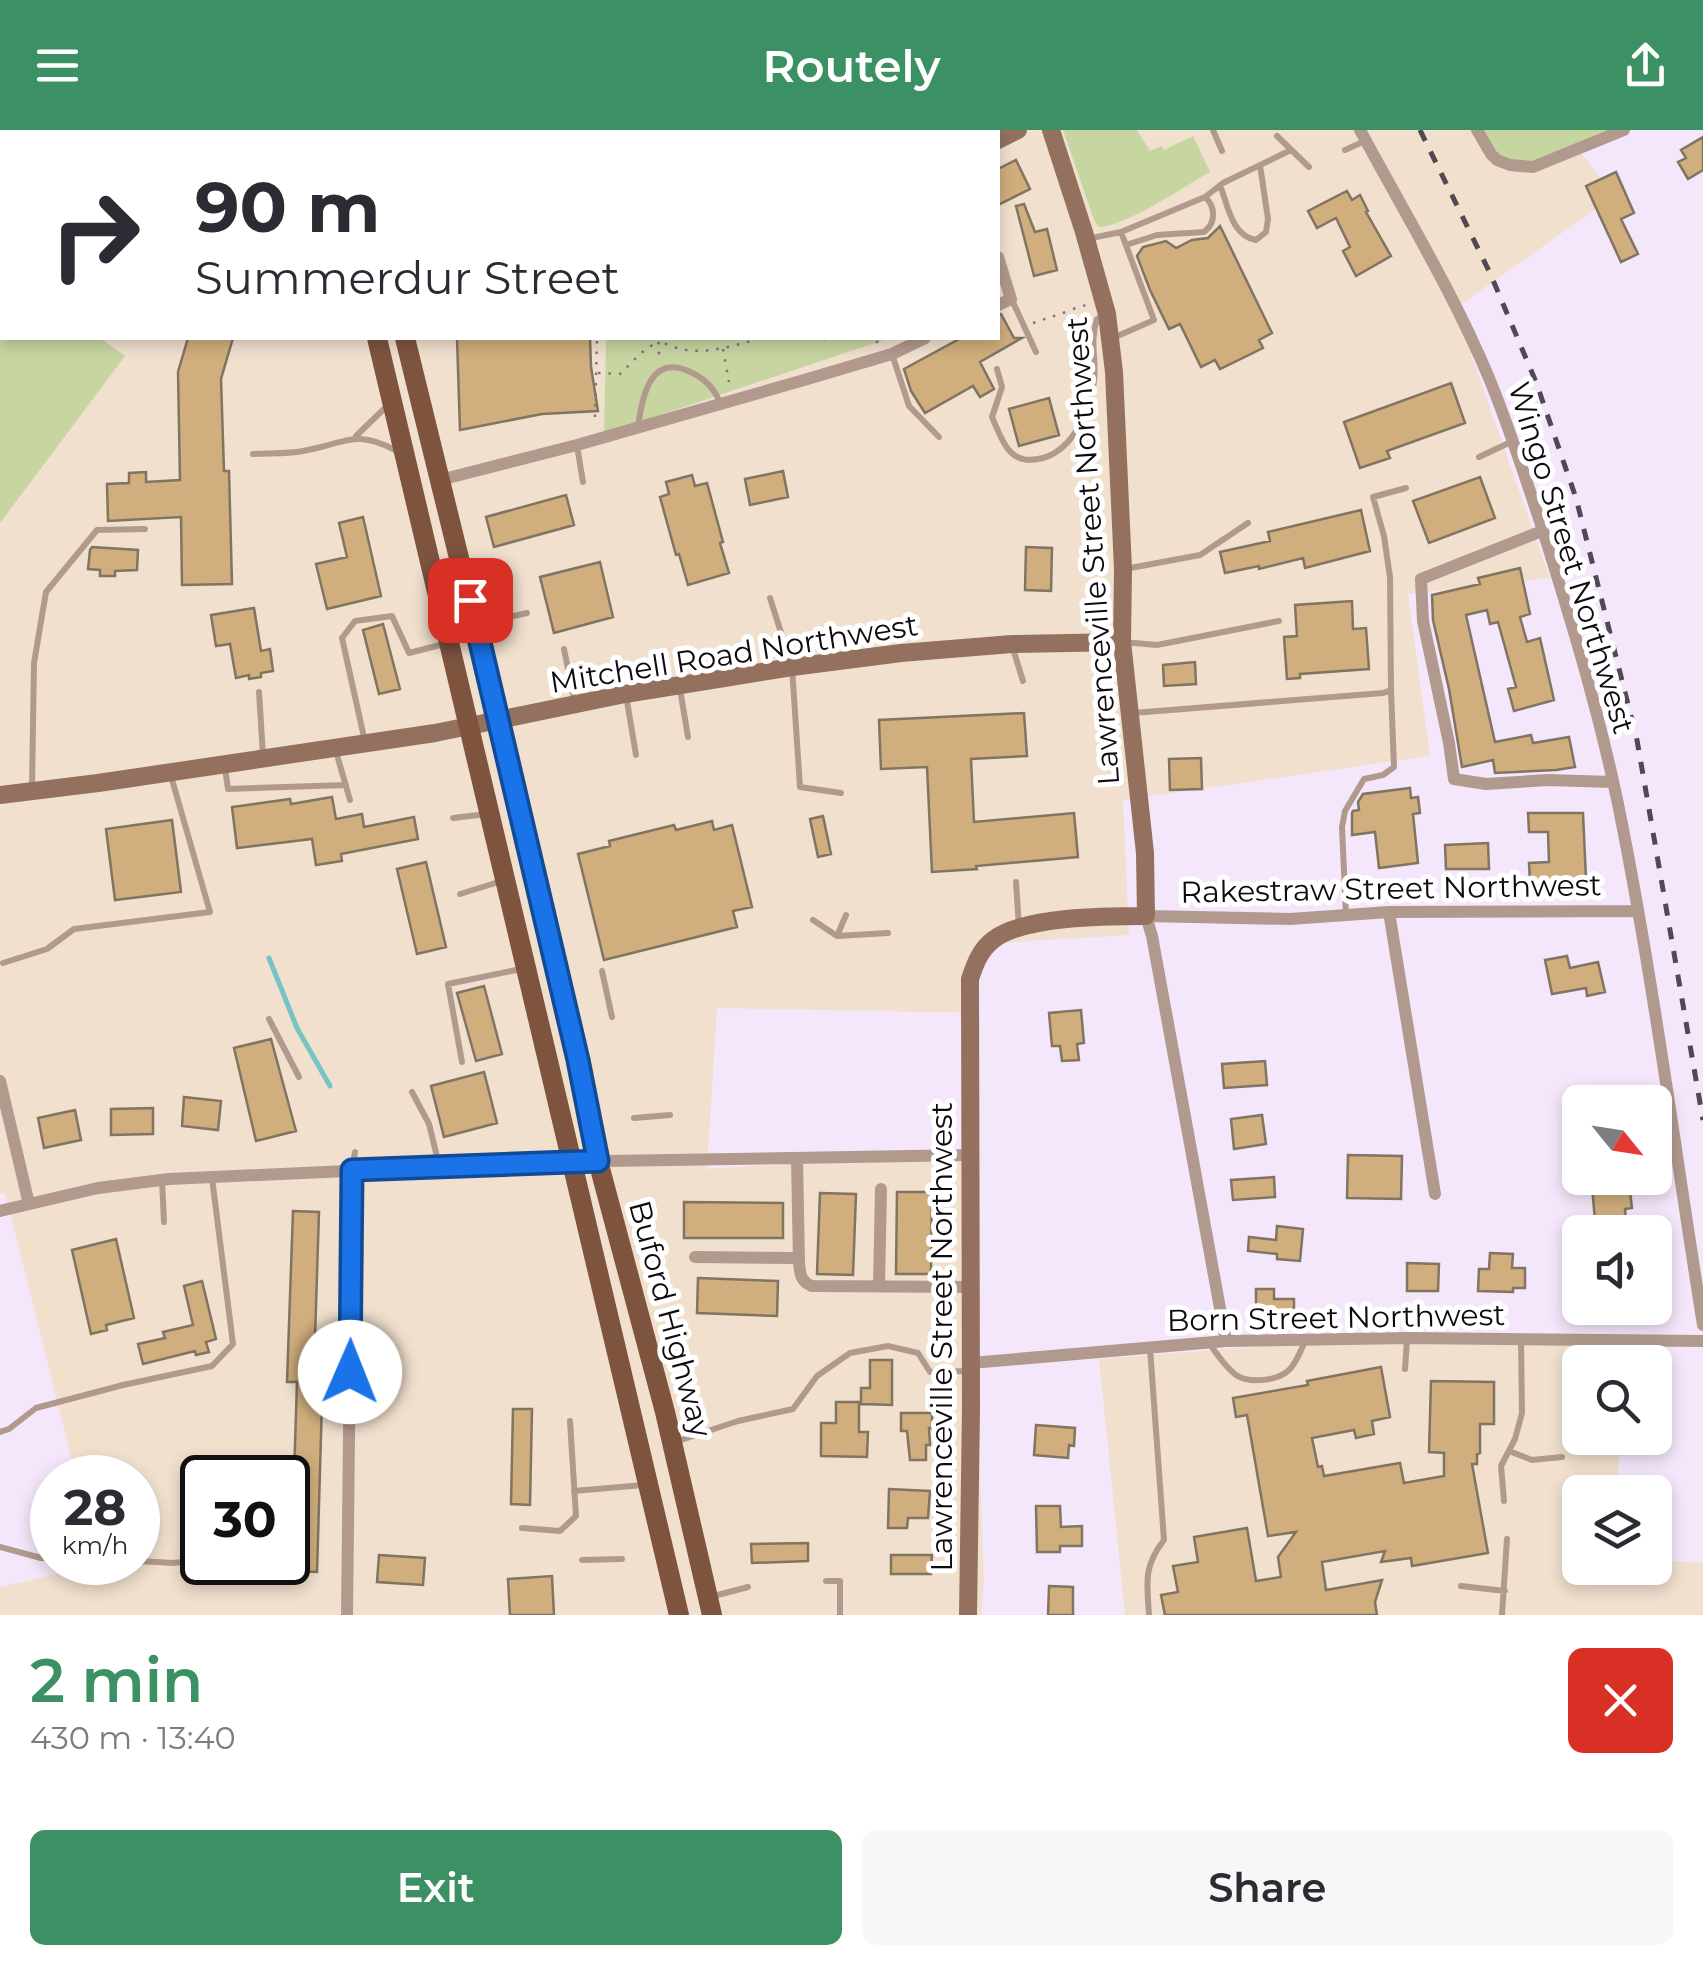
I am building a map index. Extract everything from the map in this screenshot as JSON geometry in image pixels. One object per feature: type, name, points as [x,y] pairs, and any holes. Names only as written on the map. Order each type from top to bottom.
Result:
[{"type":"main road","name":"Buford Highway","points":[[377,340],[678,1615]]},
{"type":"main road","name":"Buford Highway","points":[[405,340],[499,720],[598,1161],[672,1442],[710,1606]]},
{"type":"street","name":"Lawrenceville Street Northwest","points":[[968,1615],[970,979],[979,955],[990,942],[1010,930],[1098,916],[1146,916],[1145,852],[1122,642],[1123,569],[1114,372],[1107,314],[1051,130]]},
{"type":"street","points":[[1476,130],[1497,160],[1533,167],[1624,130]]},
{"type":"street","name":"Wingo Street Northwest","points":[[1363,135],[1443,280],[1489,379],[1512,442],[1528,504],[1542,531],[1566,602],[1613,782],[1703,1325]]},
{"type":"street","points":[[1000,263],[1011,299],[1000,304]]},
{"type":"street","points":[[440,480],[638,428],[892,354],[921,340]]},
{"type":"street","points":[[1542,531],[1421,579],[1423,621],[1454,779],[1486,784],[1548,780],[1613,782]]},
{"type":"street","name":"Mitchell Road Northwest","points":[[0,795],[365,743],[792,666],[1012,644],[1122,642]]},
{"type":"street","points":[[1389,912],[1435,1194]]},
{"type":"street","name":"Rakestraw Street Northwest","points":[[1146,916],[1290,919],[1389,912],[1637,912]]},
{"type":"street","points":[[1146,916],[1226,1341]]},
{"type":"street","points":[[0,1081],[29,1204]]},
{"type":"street","points":[[0,1211],[98,1188],[212,1177],[598,1161],[970,1155]]},
{"type":"street","points":[[796,1158],[799,1258],[806,1284],[970,1287]]},
{"type":"street","points":[[347,1615],[352,1170]]},
{"type":"street","points":[[879,1286],[881,1189]]},
{"type":"street","points":[[695,1257],[799,1258]]},
{"type":"street","name":"Born Street Northwest","points":[[971,1367],[1226,1341],[1703,1341]]},
{"type":"lane","points":[[1213,130],[1222,152]]},
{"type":"lane","points":[[1344,150],[1363,135]]},
{"type":"lane","points":[[1276,136],[1309,167]]},
{"type":"lane","points":[[1086,239],[1121,232],[1205,197],[1220,185],[1291,150]]},
{"type":"lane","points":[[1220,185],[1238,232],[1256,240],[1266,232],[1268,219],[1260,165]]},
{"type":"lane","points":[[1126,245],[1157,236],[1204,232],[1214,217],[1211,202],[1205,197]]},
{"type":"lane","points":[[1110,340],[1154,320],[1121,232]]},
{"type":"lane","points":[[1011,299],[1036,352]]},
{"type":"lane","points":[[997,368],[1002,387],[992,417],[1006,450],[1017,459],[1052,456],[1083,419],[1094,380],[1092,335],[1097,319],[1107,314]]},
{"type":"lane","points":[[892,354],[909,406],[939,437]]},
{"type":"lane","points":[[638,428],[646,390],[663,368],[676,366],[698,375],[712,386],[720,403]]},
{"type":"lane","points":[[355,437],[392,401]]},
{"type":"lane","points":[[253,454],[302,451],[355,437],[379,441],[403,454]]},
{"type":"lane","points":[[1479,457],[1512,442]]},
{"type":"lane","points":[[577,445],[583,482]]},
{"type":"lane","points":[[1346,915],[1342,827],[1345,811],[1364,779],[1383,775],[1394,767],[1390,577],[1384,536],[1372,497],[1406,488]]},
{"type":"lane","points":[[1123,569],[1200,554],[1248,523]]},
{"type":"lane","points":[[32,791],[34,663],[46,592],[97,530],[145,530]]},
{"type":"lane","points":[[770,598],[792,666],[800,787],[841,793]]},
{"type":"lane","points":[[476,624],[527,613]]},
{"type":"lane","points":[[365,743],[342,638],[355,621],[392,616],[409,653],[450,643]]},
{"type":"lane","points":[[1122,642],[1157,644],[1279,621]]},
{"type":"lane","points":[[1012,644],[1023,681]]},
{"type":"lane","points":[[564,650],[575,705]]},
{"type":"lane","points":[[679,685],[688,736]]},
{"type":"lane","points":[[1129,714],[1391,690]]},
{"type":"lane","points":[[258,692],[264,758]]},
{"type":"lane","points":[[625,694],[636,755]]},
{"type":"lane","points":[[335,747],[350,800]]},
{"type":"lane","points":[[224,764],[228,789],[346,785]]},
{"type":"lane","points":[[3,963],[47,949],[74,929],[210,912],[169,772]]},
{"type":"lane","points":[[453,818],[490,814]]},
{"type":"lane","points":[[460,894],[506,880]]},
{"type":"lane","points":[[1016,882],[1019,928]]},
{"type":"lane","points":[[837,936],[846,915]]},
{"type":"lane","points":[[813,920],[837,936],[888,933]]},
{"type":"lane","points":[[462,1062],[448,984],[526,968]]},
{"type":"lane","points":[[602,971],[612,1017]]},
{"type":"lane","points":[[269,1020],[299,1077]]},
{"type":"lane","points":[[412,1092],[430,1124],[439,1166]]},
{"type":"lane","points":[[634,1118],[670,1115]]},
{"type":"lane","points":[[352,1170],[355,1152]]},
{"type":"lane","points":[[0,1432],[36,1408],[212,1366],[233,1344],[212,1177]]},
{"type":"lane","points":[[162,1180],[164,1222]]},
{"type":"lane","points":[[1405,1369],[1408,1338]]},
{"type":"lane","points":[[1504,1501],[1501,1466],[1515,1439],[1522,1413],[1520,1339]]},
{"type":"lane","points":[[1208,1342],[1234,1373],[1252,1381],[1281,1375],[1290,1369],[1306,1340]]},
{"type":"lane","points":[[672,1442],[793,1409],[818,1376],[850,1353],[888,1346],[918,1352],[930,1372],[971,1367]]},
{"type":"lane","points":[[1150,1347],[1164,1540],[1152,1556],[1147,1573],[1150,1615]]},
{"type":"lane","points":[[522,1528],[560,1531],[576,1516],[570,1422]]},
{"type":"lane","points":[[1508,1452],[1532,1460],[1562,1457]]},
{"type":"lane","points":[[574,1491],[649,1484]]},
{"type":"lane","points":[[1502,1615],[1507,1539]]},
{"type":"lane","points":[[0,1547],[30,1555]]},
{"type":"lane","points":[[582,1560],[622,1559]]},
{"type":"lane","points":[[826,1580],[840,1581],[840,1615]]},
{"type":"lane","points":[[1461,1586],[1505,1591]]},
{"type":"lane","points":[[710,1606],[721,1592],[748,1588]]},
{"type":"path","points":[[1074,309],[1087,304]]},
{"type":"path","points":[[1032,324],[1066,312]]},
{"type":"path","points":[[595,416],[597,340]]},
{"type":"path","points":[[596,373],[620,374],[656,340]]},
{"type":"path","points":[[657,340],[661,358]]},
{"type":"path","points":[[659,340],[694,351],[723,349],[755,340]]},
{"type":"path","points":[[826,340],[828,348]]},
{"type":"path","points":[[723,349],[729,382]]},
{"type":"shaded area","points":[[1000,130],[1564,130],[1614,196],[1455,309],[1550,578],[1408,594],[1430,756],[1123,800],[1129,935],[981,944],[976,1013],[717,1008],[707,1169],[968,1152],[984,1580],[981,1615],[0,1615],[0,1587],[30,1580],[30,1585],[160,1585],[160,1455],[70,1455],[5,1193],[0,1194],[0,340],[606,340],[605,434],[884,340],[1000,340]]},
{"type":"shaded area","points":[[1623,1340],[1623,1345],[1562,1345],[1562,1455],[1619,1455],[1618,1475],[1562,1475],[1562,1585],[1672,1585],[1672,1561],[1703,1563],[1703,1615],[1125,1615],[1099,1359],[1263,1346]]},
{"type":"green space","points":[[1063,130],[1137,130],[1150,151],[1162,146],[1164,150],[1193,136],[1210,172],[1139,213],[1099,227]]},
{"type":"green space","points":[[1477,130],[1624,130],[1533,167],[1510,165]]},
{"type":"green space","points":[[0,340],[103,340],[125,356],[0,523]]},
{"type":"green space","points":[[606,340],[884,340],[604,434]]},
{"type":"building","points":[[1703,137],[1703,170],[1688,179],[1678,162],[1686,158],[1681,150]]},
{"type":"building","points":[[1016,160],[1030,189],[1000,204],[1000,168]]},
{"type":"building","points":[[1616,172],[1634,213],[1621,219],[1638,254],[1621,262],[1586,186]]},
{"type":"building","points":[[1347,191],[1352,200],[1360,195],[1391,256],[1356,276],[1343,251],[1350,247],[1336,218],[1317,228],[1308,211]]},
{"type":"building","points":[[1024,204],[1035,232],[1047,229],[1057,270],[1034,276],[1016,206]]},
{"type":"building","points":[[1220,226],[1272,333],[1259,340],[1263,348],[1220,369],[1215,360],[1201,367],[1180,324],[1169,329],[1137,256],[1143,247],[1166,241],[1176,248],[1208,238]]},
{"type":"building","points":[[1000,314],[1014,338],[1022,338],[980,362],[994,389],[980,397],[973,386],[925,413],[911,391],[904,369],[957,340],[1000,340]]},
{"type":"building","points":[[187,340],[232,340],[221,379],[224,471],[229,471],[232,584],[182,585],[181,517],[108,521],[107,484],[129,483],[129,473],[146,472],[146,482],[180,480],[178,372]]},
{"type":"building","points":[[457,340],[590,340],[598,411],[542,414],[460,430]]},
{"type":"building","points":[[1451,383],[1465,423],[1387,451],[1390,458],[1360,468],[1344,422]]},
{"type":"building","points":[[1049,398],[1059,435],[1019,446],[1009,409]]},
{"type":"building","points":[[783,471],[788,497],[750,505],[745,479]]},
{"type":"building","points":[[692,475],[695,486],[707,483],[729,573],[688,585],[660,497],[669,494],[666,482]]},
{"type":"building","points":[[1480,477],[1495,518],[1429,543],[1413,501]]},
{"type":"building","points":[[566,495],[574,525],[494,547],[486,517]]},
{"type":"building","points":[[1361,510],[1370,551],[1305,568],[1303,558],[1225,573],[1220,552],[1270,541],[1268,532]]},
{"type":"building","points":[[363,517],[381,596],[327,609],[316,564],[347,557],[339,523]]},
{"type":"building","points":[[92,547],[138,550],[137,570],[100,576],[100,570],[88,569]]},
{"type":"building","points":[[1026,547],[1052,548],[1051,591],[1025,590]]},
{"type":"building","points":[[600,562],[613,617],[554,633],[540,577]]},
{"type":"building","points":[[1520,568],[1530,614],[1520,617],[1527,642],[1540,638],[1554,700],[1514,711],[1508,689],[1516,687],[1498,622],[1490,624],[1487,610],[1466,615],[1495,742],[1531,735],[1533,743],[1569,737],[1575,767],[1495,773],[1493,760],[1462,767],[1433,620],[1432,595],[1480,584],[1478,578]]},
{"type":"building","points":[[1352,601],[1353,629],[1366,628],[1369,669],[1300,674],[1300,678],[1287,679],[1284,637],[1297,636],[1295,605]]},
{"type":"building","points":[[254,608],[261,651],[270,649],[273,671],[261,673],[261,677],[236,678],[230,644],[216,646],[211,615]]},
{"type":"building","points":[[383,624],[400,689],[379,694],[363,630]]},
{"type":"building","points":[[1195,662],[1196,684],[1164,686],[1163,665]]},
{"type":"building","points":[[1024,713],[1027,756],[971,759],[974,822],[1074,813],[1078,857],[932,872],[927,767],[881,769],[879,720]]},
{"type":"building","points":[[1201,758],[1202,789],[1170,790],[1169,759]]},
{"type":"building","points":[[1410,788],[1411,798],[1418,797],[1420,813],[1413,814],[1418,863],[1379,868],[1375,832],[1352,835],[1352,813],[1359,810],[1363,794]]},
{"type":"building","points":[[332,797],[336,819],[362,814],[364,827],[414,817],[418,839],[341,854],[342,861],[316,865],[312,839],[237,848],[232,807]]},
{"type":"building","points":[[1528,813],[1583,813],[1586,879],[1530,881],[1529,863],[1549,862],[1548,832],[1529,832]]},
{"type":"building","points":[[823,816],[831,854],[818,857],[810,819]]},
{"type":"building","points":[[172,820],[181,892],[115,900],[106,829]]},
{"type":"building","points":[[712,821],[714,830],[732,825],[752,907],[733,911],[737,927],[604,960],[578,854],[610,846],[609,841],[674,825],[676,830]]},
{"type":"building","points":[[1488,843],[1489,869],[1446,869],[1445,845]]},
{"type":"building","points":[[426,862],[446,947],[417,954],[397,869]]},
{"type":"building","points":[[1567,956],[1570,968],[1598,962],[1605,992],[1587,996],[1586,988],[1552,994],[1545,960]]},
{"type":"building","points":[[484,986],[502,1054],[476,1061],[457,993]]},
{"type":"building","points":[[1081,1010],[1084,1043],[1077,1044],[1079,1060],[1062,1061],[1060,1046],[1052,1046],[1049,1013]]},
{"type":"building","points":[[271,1039],[296,1131],[256,1141],[234,1048]]},
{"type":"building","points":[[1265,1061],[1267,1085],[1224,1088],[1222,1064]]},
{"type":"building","points":[[484,1072],[497,1123],[444,1137],[431,1086]]},
{"type":"building","points":[[184,1097],[221,1101],[218,1130],[182,1126]]},
{"type":"building","points":[[153,1108],[153,1134],[111,1135],[111,1109]]},
{"type":"building","points":[[75,1110],[81,1140],[44,1148],[38,1118]]},
{"type":"building","points":[[1262,1115],[1266,1144],[1234,1149],[1231,1119]]},
{"type":"building","points":[[1348,1155],[1402,1156],[1401,1199],[1347,1198]]},
{"type":"building","points":[[1274,1177],[1275,1197],[1233,1200],[1231,1180]]},
{"type":"building","points":[[897,1192],[932,1192],[931,1274],[896,1274]]},
{"type":"building","points":[[820,1193],[856,1194],[853,1275],[817,1274]]},
{"type":"building","points":[[1593,1195],[1630,1195],[1632,1208],[1625,1209],[1626,1215],[1595,1215]]},
{"type":"building","points":[[684,1202],[783,1203],[783,1238],[684,1238]]},
{"type":"building","points":[[293,1211],[319,1212],[313,1400],[322,1401],[317,1572],[310,1572],[310,1455],[295,1455],[297,1382],[287,1382]]},
{"type":"building","points":[[1277,1226],[1303,1229],[1300,1261],[1248,1251],[1249,1237],[1276,1240]]},
{"type":"building","points":[[116,1239],[134,1318],[106,1325],[107,1330],[91,1334],[72,1250]]},
{"type":"building","points":[[1490,1253],[1513,1254],[1512,1268],[1525,1268],[1525,1288],[1513,1288],[1513,1292],[1478,1291],[1479,1269],[1489,1269]]},
{"type":"building","points":[[1407,1263],[1439,1264],[1438,1291],[1407,1291]]},
{"type":"building","points":[[698,1278],[778,1281],[777,1316],[697,1313]]},
{"type":"building","points":[[202,1281],[216,1339],[206,1342],[209,1352],[196,1355],[195,1351],[143,1364],[138,1344],[165,1338],[163,1332],[193,1325],[184,1286]]},
{"type":"building","points":[[1256,1289],[1274,1289],[1274,1299],[1294,1299],[1294,1315],[1256,1315]]},
{"type":"building","points":[[870,1360],[892,1360],[892,1405],[861,1404],[861,1388],[870,1388]]},
{"type":"building","points":[[1381,1367],[1390,1417],[1372,1421],[1374,1434],[1356,1438],[1354,1430],[1312,1438],[1318,1467],[1322,1466],[1324,1476],[1400,1463],[1404,1483],[1444,1476],[1444,1453],[1429,1452],[1431,1381],[1494,1382],[1494,1424],[1480,1424],[1480,1453],[1477,1464],[1472,1464],[1488,1553],[1412,1566],[1411,1558],[1381,1562],[1385,1551],[1322,1562],[1326,1590],[1382,1580],[1375,1602],[1377,1615],[1165,1615],[1161,1595],[1178,1592],[1173,1566],[1198,1562],[1194,1537],[1247,1528],[1256,1581],[1281,1577],[1278,1557],[1296,1532],[1268,1536],[1247,1415],[1236,1417],[1233,1398]]},
{"type":"building","points":[[836,1402],[859,1402],[859,1432],[868,1432],[867,1457],[821,1456],[821,1423],[836,1423]]},
{"type":"building","points":[[513,1409],[532,1409],[530,1505],[511,1504]]},
{"type":"building","points":[[901,1413],[932,1413],[926,1460],[910,1460],[907,1431],[901,1431]]},
{"type":"building","points":[[1036,1425],[1075,1428],[1074,1446],[1069,1445],[1068,1458],[1034,1455]]},
{"type":"building","points":[[889,1489],[930,1491],[928,1518],[908,1518],[907,1528],[888,1528]]},
{"type":"building","points":[[1036,1506],[1060,1506],[1061,1527],[1082,1526],[1082,1546],[1060,1546],[1060,1552],[1037,1552]]},
{"type":"building","points":[[808,1543],[808,1561],[752,1563],[751,1544]]},
{"type":"building","points":[[379,1555],[425,1558],[423,1585],[377,1582]]},
{"type":"building","points":[[891,1555],[932,1555],[931,1574],[891,1574]]},
{"type":"building","points":[[552,1576],[554,1615],[510,1615],[508,1579]]},
{"type":"building","points":[[1049,1586],[1073,1587],[1073,1615],[1048,1615]]},
{"type":"waterway","points":[[269,958],[297,1028],[330,1086]]},
{"type":"railway","points":[[1420,130],[1490,273],[1536,382],[1576,498],[1637,740],[1703,1120]]},
{"type":"route","points":[[350,1372],[352,1170],[598,1161],[470,600]]}]
